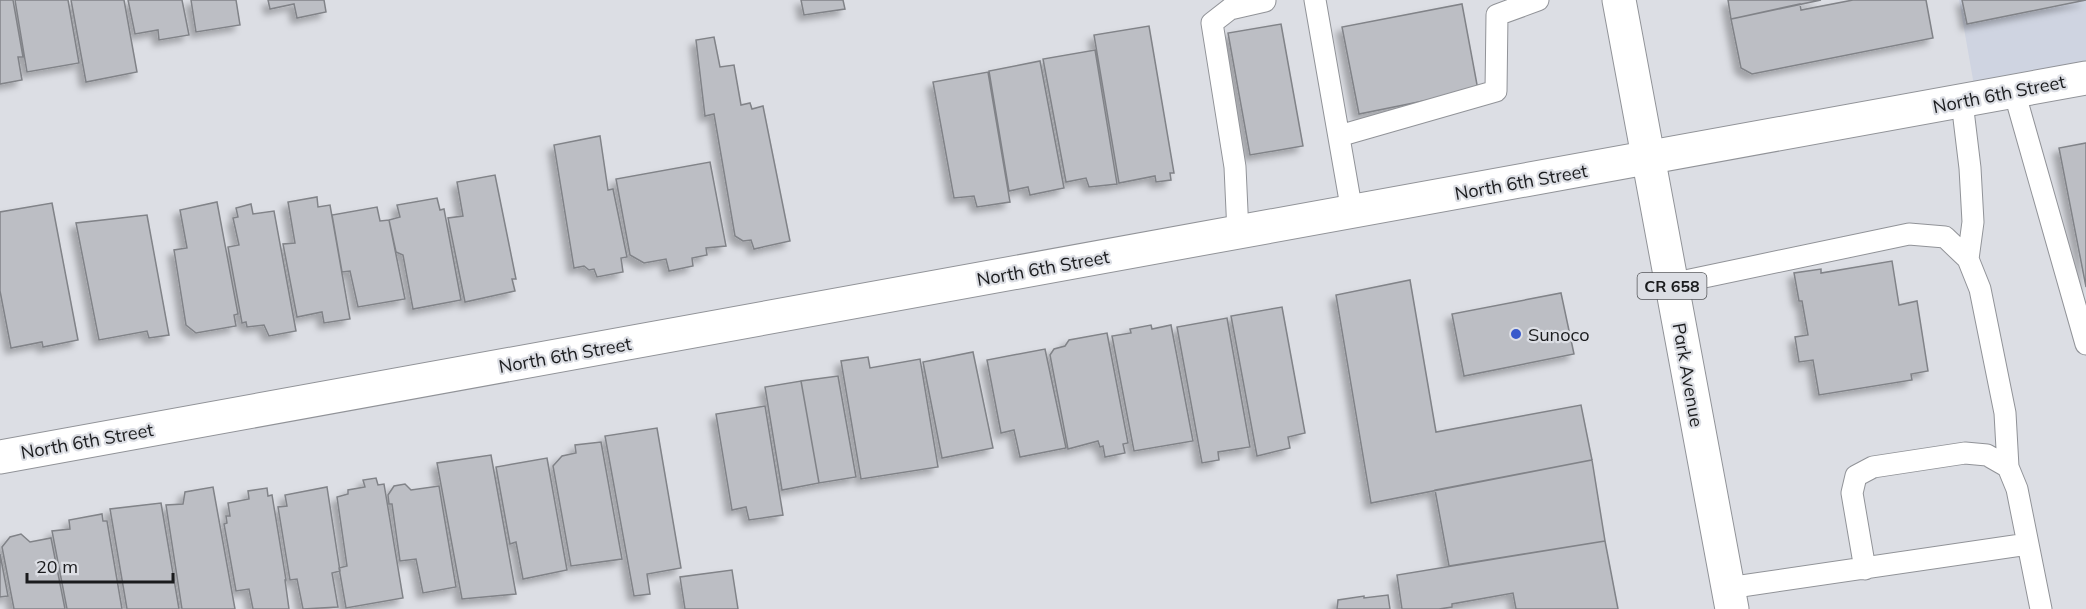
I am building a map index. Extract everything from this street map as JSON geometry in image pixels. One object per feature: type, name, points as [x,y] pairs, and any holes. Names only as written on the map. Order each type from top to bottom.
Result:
[{"type":"street","name":"Park Avenue","points":[[1619,0],[1730,599]]},
{"type":"street","name":"North 6th Street","points":[[0,457],[2086,78]]},
{"type":"lane","points":[[1315,0],[1352,212]]},
{"type":"lane","points":[[1339,136],[1496,91],[1497,15],[1538,0]]},
{"type":"lane","points":[[1238,233],[1235,167],[1212,23],[1230,9],[1265,1]]},
{"type":"lane","points":[[2014,91],[2086,344]]},
{"type":"lane","points":[[1962,102],[1971,168],[1973,222],[1968,259]]},
{"type":"lane","points":[[1671,284],[1909,234],[1944,237],[1968,259],[1980,289],[2005,413],[2008,467],[2017,489],[2041,609]]},
{"type":"lane","points":[[1865,569],[1852,494],[1856,476],[1874,467],[1965,453],[1987,455],[2008,467]]},
{"type":"lane","points":[[1730,599],[1865,569],[2028,544]]},
{"type":"shaded area","points":[[1959,0],[2086,0],[2086,71],[1975,91]]},
{"type":"building","points":[[0,0],[13,0],[23,57],[18,57],[22,80],[0,84]]},
{"type":"building","points":[[15,0],[68,0],[79,63],[27,72]]},
{"type":"building","points":[[71,0],[124,0],[137,72],[86,82]]},
{"type":"building","points":[[128,0],[182,0],[189,35],[159,40],[158,30],[135,34]]},
{"type":"building","points":[[191,0],[236,0],[240,25],[196,32]]},
{"type":"building","points":[[268,0],[324,0],[326,12],[297,18],[294,4],[270,9]]},
{"type":"building","points":[[801,0],[843,0],[845,9],[804,15]]},
{"type":"building","points":[[1728,0],[1821,0],[1731,19]]},
{"type":"building","points":[[1853,0],[1926,0],[1933,38],[1752,74],[1741,68],[1731,19],[1800,4],[1801,10]]},
{"type":"building","points":[[1962,0],[2086,0],[1967,24]]},
{"type":"building","points":[[1462,4],[1478,90],[1359,114],[1342,27]]},
{"type":"building","points":[[1281,24],[1303,146],[1250,155],[1228,33]]},
{"type":"building","points":[[1149,26],[1174,173],[1170,173],[1171,180],[1156,182],[1155,176],[1119,183],[1094,35]]},
{"type":"building","points":[[714,37],[720,67],[734,65],[741,105],[750,103],[752,109],[763,106],[790,241],[754,249],[751,240],[743,241],[735,236],[714,114],[705,116],[696,40]]},
{"type":"building","points":[[1095,50],[1117,184],[1089,187],[1086,178],[1066,182],[1043,59]]},
{"type":"building","points":[[1040,61],[1064,188],[1030,195],[1028,187],[1009,191],[989,71]]},
{"type":"building","points":[[988,72],[1010,202],[977,207],[974,196],[954,198],[933,82]]},
{"type":"building","points":[[600,136],[608,190],[613,189],[627,257],[621,258],[623,272],[597,277],[594,269],[589,270],[584,266],[574,268],[554,145]]},
{"type":"building","points":[[2086,143],[2086,287],[2059,148]]},
{"type":"building","points":[[710,162],[726,246],[706,248],[707,255],[692,258],[693,266],[669,271],[666,259],[644,263],[630,255],[616,179]]},
{"type":"building","points":[[495,175],[516,279],[512,279],[515,291],[465,302],[448,218],[463,216],[457,182]]},
{"type":"building","points":[[317,197],[318,207],[330,205],[350,319],[324,323],[322,312],[297,317],[283,244],[295,243],[288,202]]},
{"type":"building","points":[[437,198],[440,210],[444,209],[461,300],[413,309],[403,255],[396,252],[389,220],[400,217],[397,205]]},
{"type":"building","points":[[217,202],[238,314],[234,315],[236,326],[196,333],[186,325],[174,250],[187,248],[180,210]]},
{"type":"building","points":[[52,203],[78,340],[43,347],[42,342],[11,348],[0,291],[0,212]]},
{"type":"building","points":[[251,204],[253,214],[274,211],[296,331],[269,336],[264,325],[247,327],[246,322],[242,323],[228,247],[239,245],[233,218],[238,217],[236,208]]},
{"type":"building","points":[[377,207],[380,221],[389,220],[405,299],[358,307],[350,271],[342,272],[332,215]]},
{"type":"building","points":[[147,215],[169,335],[149,338],[147,331],[99,340],[76,223]]},
{"type":"building","points":[[1892,261],[1899,305],[1917,301],[1928,371],[1911,374],[1912,380],[1819,395],[1813,360],[1799,362],[1795,337],[1808,335],[1794,273],[1821,269],[1821,273]]},
{"type":"building","points":[[1410,280],[1436,432],[1581,405],[1592,460],[1371,503],[1336,295]]},
{"type":"building","points":[[1561,293],[1574,354],[1464,376],[1452,314]]},
{"type":"building","points":[[1282,307],[1305,433],[1288,437],[1290,448],[1257,456],[1231,316]]},
{"type":"building","points":[[1227,318],[1250,447],[1218,452],[1219,460],[1202,463],[1177,327]]},
{"type":"building","points":[[1151,325],[1152,329],[1171,325],[1193,441],[1134,451],[1112,336],[1131,333],[1130,329]]},
{"type":"building","points":[[1107,333],[1128,443],[1123,444],[1125,453],[1105,457],[1103,446],[1100,447],[1098,441],[1068,449],[1050,355],[1054,349],[1065,346],[1069,340]]},
{"type":"building","points":[[1045,349],[1066,448],[1020,457],[1014,430],[1001,433],[987,360]]},
{"type":"building","points":[[973,352],[993,448],[942,458],[923,362]]},
{"type":"building","points":[[868,357],[870,368],[920,359],[938,467],[861,479],[841,361]]},
{"type":"building","points":[[838,376],[856,477],[819,483],[801,381]]},
{"type":"building","points":[[801,381],[819,483],[782,490],[765,387]]},
{"type":"building","points":[[765,406],[783,515],[749,520],[746,507],[732,510],[716,414]]},
{"type":"building","points":[[657,428],[681,568],[647,574],[650,594],[634,596],[605,436]]},
{"type":"building","points":[[601,442],[622,559],[571,566],[553,466],[562,456],[576,453],[575,445]]},
{"type":"building","points":[[491,455],[516,594],[462,599],[437,463]]},
{"type":"building","points":[[547,458],[567,570],[523,579],[516,542],[510,544],[496,467]]},
{"type":"building","points":[[1592,460],[1605,541],[1449,566],[1435,490]]},
{"type":"building","points":[[376,478],[378,485],[384,484],[403,598],[346,608],[339,568],[347,566],[337,497],[348,494],[348,490],[365,487],[363,480]]},
{"type":"building","points":[[405,484],[411,490],[439,486],[456,587],[423,593],[416,559],[400,561],[392,504],[389,504],[388,495],[394,486]]},
{"type":"building","points":[[213,487],[235,609],[182,609],[166,505],[183,504],[185,492]]},
{"type":"building","points":[[327,487],[340,571],[332,573],[338,607],[303,609],[297,579],[290,580],[278,507],[287,506],[285,495]]},
{"type":"building","points":[[267,488],[268,496],[272,495],[289,609],[253,609],[249,589],[236,591],[224,524],[227,523],[226,516],[230,516],[228,503],[249,499],[248,491]]},
{"type":"building","points":[[161,503],[179,609],[127,609],[110,509]]},
{"type":"building","points":[[102,514],[103,521],[107,521],[122,609],[67,609],[52,531],[70,529],[69,520]]},
{"type":"building","points":[[21,534],[30,542],[51,538],[65,609],[14,609],[2,547],[10,537]]},
{"type":"building","points":[[1605,541],[1618,609],[1516,609],[1513,593],[1452,604],[1452,607],[1439,609],[1402,609],[1397,575]]},
{"type":"building","points":[[0,554],[8,596],[0,597]]},
{"type":"building","points":[[732,570],[738,609],[685,609],[680,577]]},
{"type":"building","points":[[1388,595],[1390,609],[1337,609],[1338,600]]},
{"type":"place","name":"Sunoco","points":[[1516,334]]}]
